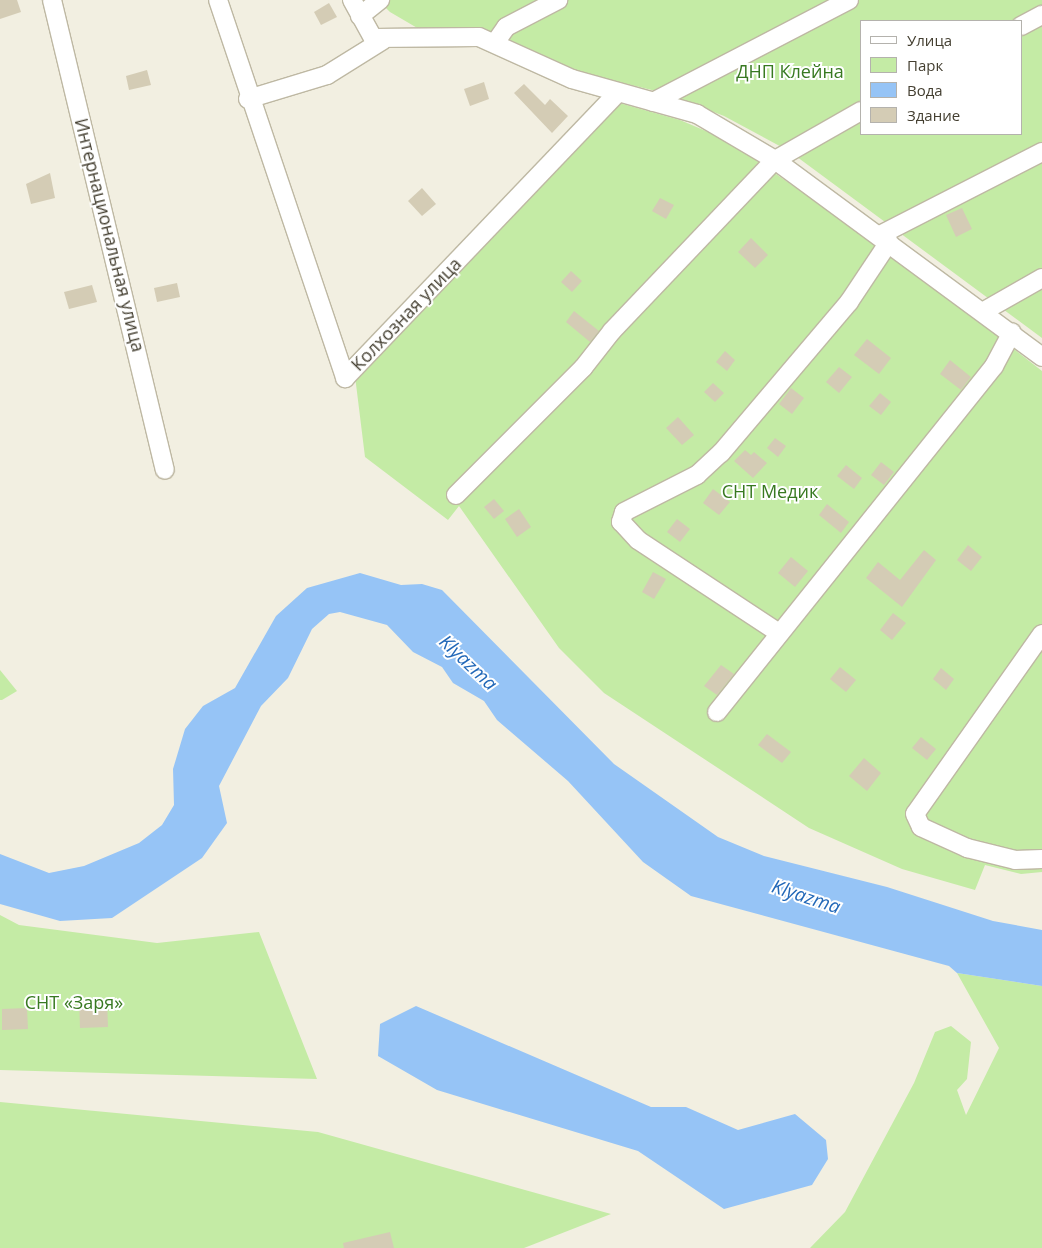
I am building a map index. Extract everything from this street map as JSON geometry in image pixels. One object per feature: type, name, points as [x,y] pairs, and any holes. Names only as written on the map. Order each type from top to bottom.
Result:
[{"type":"street","name":"Интернациональная улица","points":[[52,0],[165,470]]},
{"type":"street","name":"Колхозная улица","points":[[218,0],[248,99],[345,378],[618,92]]},
{"type":"street","points":[[380,0],[356,8],[373,38],[382,40],[479,37],[572,79],[697,114],[775,160],[984,311],[1042,357]]},
{"type":"street","points":[[495,43],[506,27],[558,0]]},
{"type":"street","points":[[653,102],[849,0]]},
{"type":"street","points":[[1022,25],[1042,15]]},
{"type":"street","points":[[248,99],[326,75],[382,40]]},
{"type":"street","points":[[456,495],[583,368],[612,331],[775,160],[860,112]]},
{"type":"street","points":[[779,633],[638,540],[622,522],[624,512],[697,475],[721,453],[849,302],[885,239],[1042,152]]},
{"type":"street","points":[[984,311],[1042,278]]},
{"type":"street","points":[[717,712],[994,366],[1012,332]]},
{"type":"street","points":[[1042,634],[915,814],[921,827],[967,848],[1015,860],[1042,859]]},
{"type":"green space","name":"ДНП Клейна","points":[[378,0],[1042,0],[1042,338],[789,151],[724,116],[664,93],[582,73],[482,29],[419,29],[390,12]]},
{"type":"green space","name":"СНТ Медик","points":[[616,102],[680,120],[727,140],[894,256],[1042,371],[1042,872],[1021,874],[985,865],[975,890],[902,869],[809,828],[604,693],[559,648],[459,506],[448,520],[365,457],[355,376]]},
{"type":"green space","points":[[0,670],[17,691],[2,700],[0,700]]},
{"type":"green space","name":"СНТ «Заря»","points":[[0,915],[19,925],[157,943],[259,932],[317,1079],[0,1070]]},
{"type":"green space","points":[[957,973],[1042,986],[1042,1248],[810,1248],[845,1212],[914,1083],[935,1032],[951,1026],[971,1042],[967,1079],[957,1090],[966,1115],[999,1048]]},
{"type":"green space","points":[[0,1102],[318,1132],[611,1214],[524,1248],[0,1248]]},
{"type":"water","name":"Klyazma","points":[[360,573],[401,585],[422,584],[442,590],[614,764],[718,837],[764,856],[887,887],[993,921],[1042,930],[1042,986],[957,973],[949,966],[691,896],[643,862],[568,781],[497,720],[484,701],[453,683],[442,667],[413,652],[387,625],[340,612],[329,614],[312,629],[288,678],[261,706],[219,786],[227,823],[202,858],[112,918],[60,921],[0,904],[0,854],[49,873],[84,866],[139,843],[162,825],[174,805],[173,769],[185,729],[203,706],[235,688],[276,616],[307,588]]},
{"type":"water","points":[[416,1006],[651,1107],[686,1107],[738,1130],[795,1114],[826,1140],[828,1159],[812,1185],[724,1209],[638,1151],[437,1090],[378,1056],[380,1024]]},
{"type":"building","points":[[0,0],[17,0],[21,12],[0,19]]},
{"type":"building","points":[[329,3],[337,17],[321,25],[314,12]]},
{"type":"building","points":[[147,70],[151,85],[129,90],[126,76]]},
{"type":"building","points":[[484,82],[489,99],[470,106],[464,89]]},
{"type":"building","points":[[524,84],[545,105],[550,99],[568,116],[552,133],[514,93]]},
{"type":"building","points":[[50,173],[55,198],[31,204],[26,184]]},
{"type":"building","points":[[422,188],[436,204],[422,216],[408,201]]},
{"type":"building","points":[[660,198],[674,205],[666,219],[652,211]]},
{"type":"building","points":[[962,208],[972,229],[956,237],[946,215]]},
{"type":"building","points":[[751,238],[768,255],[755,268],[738,252]]},
{"type":"building","points":[[571,271],[582,281],[572,292],[561,282]]},
{"type":"building","points":[[177,283],[180,297],[157,302],[154,288]]},
{"type":"building","points":[[92,285],[97,302],[69,309],[64,292]]},
{"type":"building","points":[[574,311],[599,331],[590,342],[566,322]]},
{"type":"building","points":[[867,339],[891,358],[879,374],[854,355]]},
{"type":"building","points":[[725,351],[735,360],[727,371],[716,362]]},
{"type":"building","points":[[950,360],[971,377],[961,390],[940,374]]},
{"type":"building","points":[[839,367],[852,377],[839,393],[826,382]]},
{"type":"building","points":[[713,383],[724,393],[715,402],[704,392]]},
{"type":"building","points":[[791,388],[804,398],[792,414],[779,404]]},
{"type":"building","points":[[880,393],[891,402],[881,415],[869,406]]},
{"type":"building","points":[[678,417],[694,435],[682,445],[666,428]]},
{"type":"building","points":[[775,438],[786,446],[778,457],[767,448]]},
{"type":"building","points":[[745,450],[751,455],[754,452],[767,463],[753,478],[734,461]]},
{"type":"building","points":[[881,462],[894,472],[884,485],[871,475]]},
{"type":"building","points":[[846,465],[862,478],[854,489],[837,476]]},
{"type":"building","points":[[713,489],[730,502],[719,515],[703,503]]},
{"type":"building","points":[[494,499],[504,511],[494,519],[484,507]]},
{"type":"building","points":[[827,504],[849,522],[841,533],[819,515]]},
{"type":"building","points":[[519,509],[531,527],[517,537],[505,519]]},
{"type":"building","points":[[677,519],[690,529],[680,542],[667,532]]},
{"type":"building","points":[[968,545],[982,557],[971,571],[957,560]]},
{"type":"building","points":[[924,550],[936,560],[902,607],[866,578],[878,562],[900,580]]},
{"type":"building","points":[[791,557],[808,571],[795,587],[778,573]]},
{"type":"building","points":[[653,572],[666,579],[654,599],[642,592]]},
{"type":"building","points":[[893,613],[906,623],[892,640],[880,630]]},
{"type":"building","points":[[721,665],[734,674],[717,695],[704,686]]},
{"type":"building","points":[[840,667],[856,680],[846,692],[830,679]]},
{"type":"building","points":[[941,668],[954,679],[946,690],[933,679]]},
{"type":"building","points":[[767,734],[791,752],[782,763],[758,745]]},
{"type":"building","points":[[921,737],[936,749],[927,760],[912,748]]},
{"type":"building","points":[[864,758],[881,773],[867,791],[849,776]]},
{"type":"building","points":[[79,999],[107,999],[108,1027],[80,1028]]},
{"type":"building","points":[[27,1008],[28,1029],[2,1030],[2,1009]]},
{"type":"building","points":[[390,1232],[394,1248],[344,1248],[343,1243]]}]
